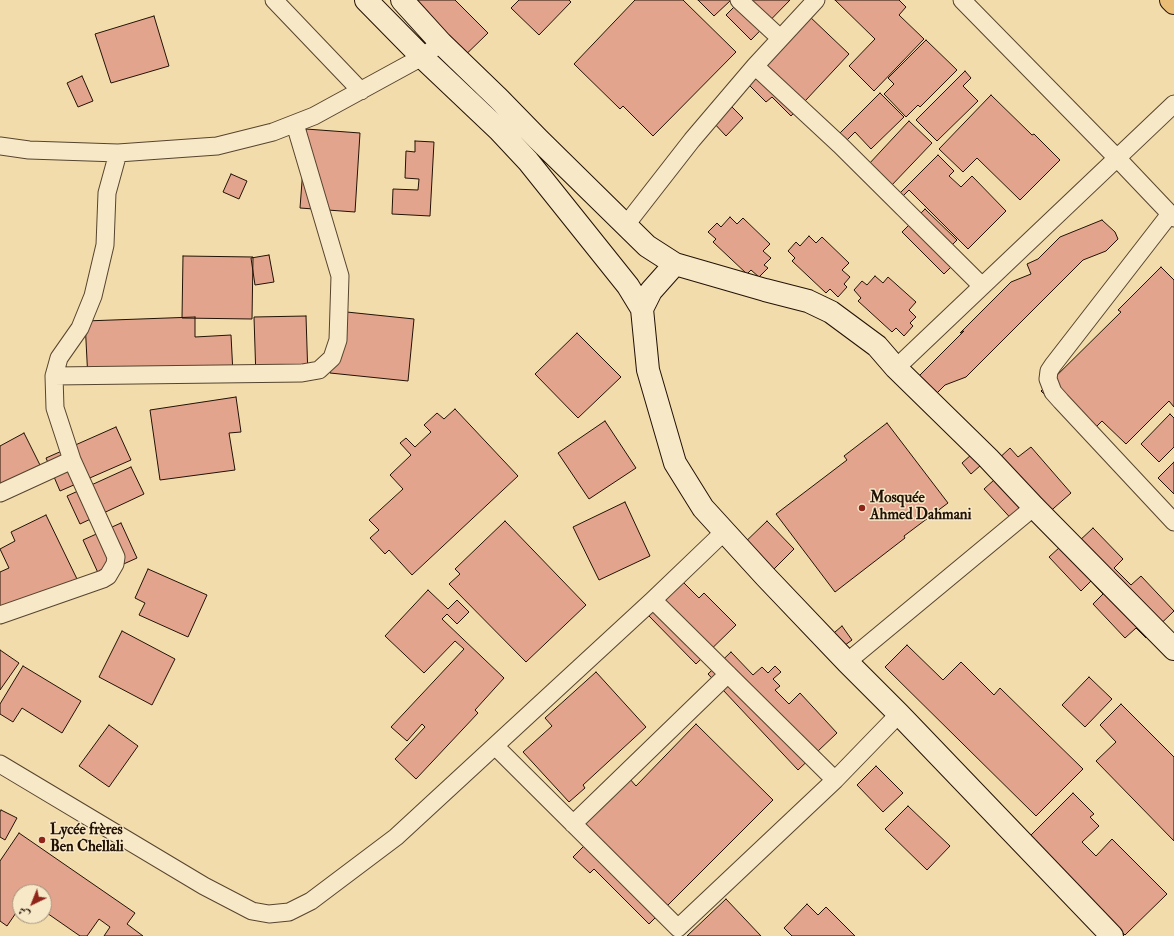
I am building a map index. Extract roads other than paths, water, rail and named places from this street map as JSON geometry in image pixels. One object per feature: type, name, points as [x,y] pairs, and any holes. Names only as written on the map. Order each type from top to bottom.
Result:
[{"type":"main road","points":[[1171,0],[1174,3]]},
{"type":"street","points":[[274,0],[361,91]]},
{"type":"street","points":[[366,0],[528,161],[628,286],[642,309],[648,370],[675,463],[703,508],[847,662],[900,714],[1112,936]]},
{"type":"street","points":[[402,0],[441,43],[647,246],[675,264],[808,301],[832,312],[877,346],[896,368],[988,458],[1034,507],[1174,649]]},
{"type":"street","points":[[739,0],[780,38]]},
{"type":"street","points":[[625,226],[692,140],[755,66],[816,0]]},
{"type":"street","points":[[962,0],[1172,216],[1053,365],[1049,371],[1048,379],[1053,392],[1174,522]]},
{"type":"street","points":[[0,146],[29,150],[118,153],[217,146],[273,132],[314,116],[422,57],[441,43]]},
{"type":"street","points":[[755,66],[840,145],[982,286]]},
{"type":"street","points":[[491,123],[503,103]]},
{"type":"street","points":[[896,368],[1174,104]]},
{"type":"street","points":[[54,376],[302,373],[319,370],[332,358],[338,340],[340,276],[295,124]]},
{"type":"street","points":[[0,615],[103,580],[114,569],[116,557],[72,460],[55,408],[54,376],[59,358],[80,328],[93,296],[105,245],[107,193],[118,153]]},
{"type":"street","points":[[642,309],[651,291],[675,264]]},
{"type":"street","points":[[0,493],[72,460]]},
{"type":"street","points":[[847,662],[1034,507]]},
{"type":"street","points":[[0,764],[204,886],[252,911],[269,914],[289,912],[311,901],[396,838],[653,600],[725,531]]},
{"type":"street","points":[[653,600],[835,780]]},
{"type":"street","points":[[573,824],[728,674]]},
{"type":"street","points":[[494,746],[681,932],[900,714]]},
{"type":"place","name":"Mosquée Ahmed Dahmani","points":[[862,508]]},
{"type":"place","name":"Lycée frères Ben Chellali","points":[[42,840]]}]
